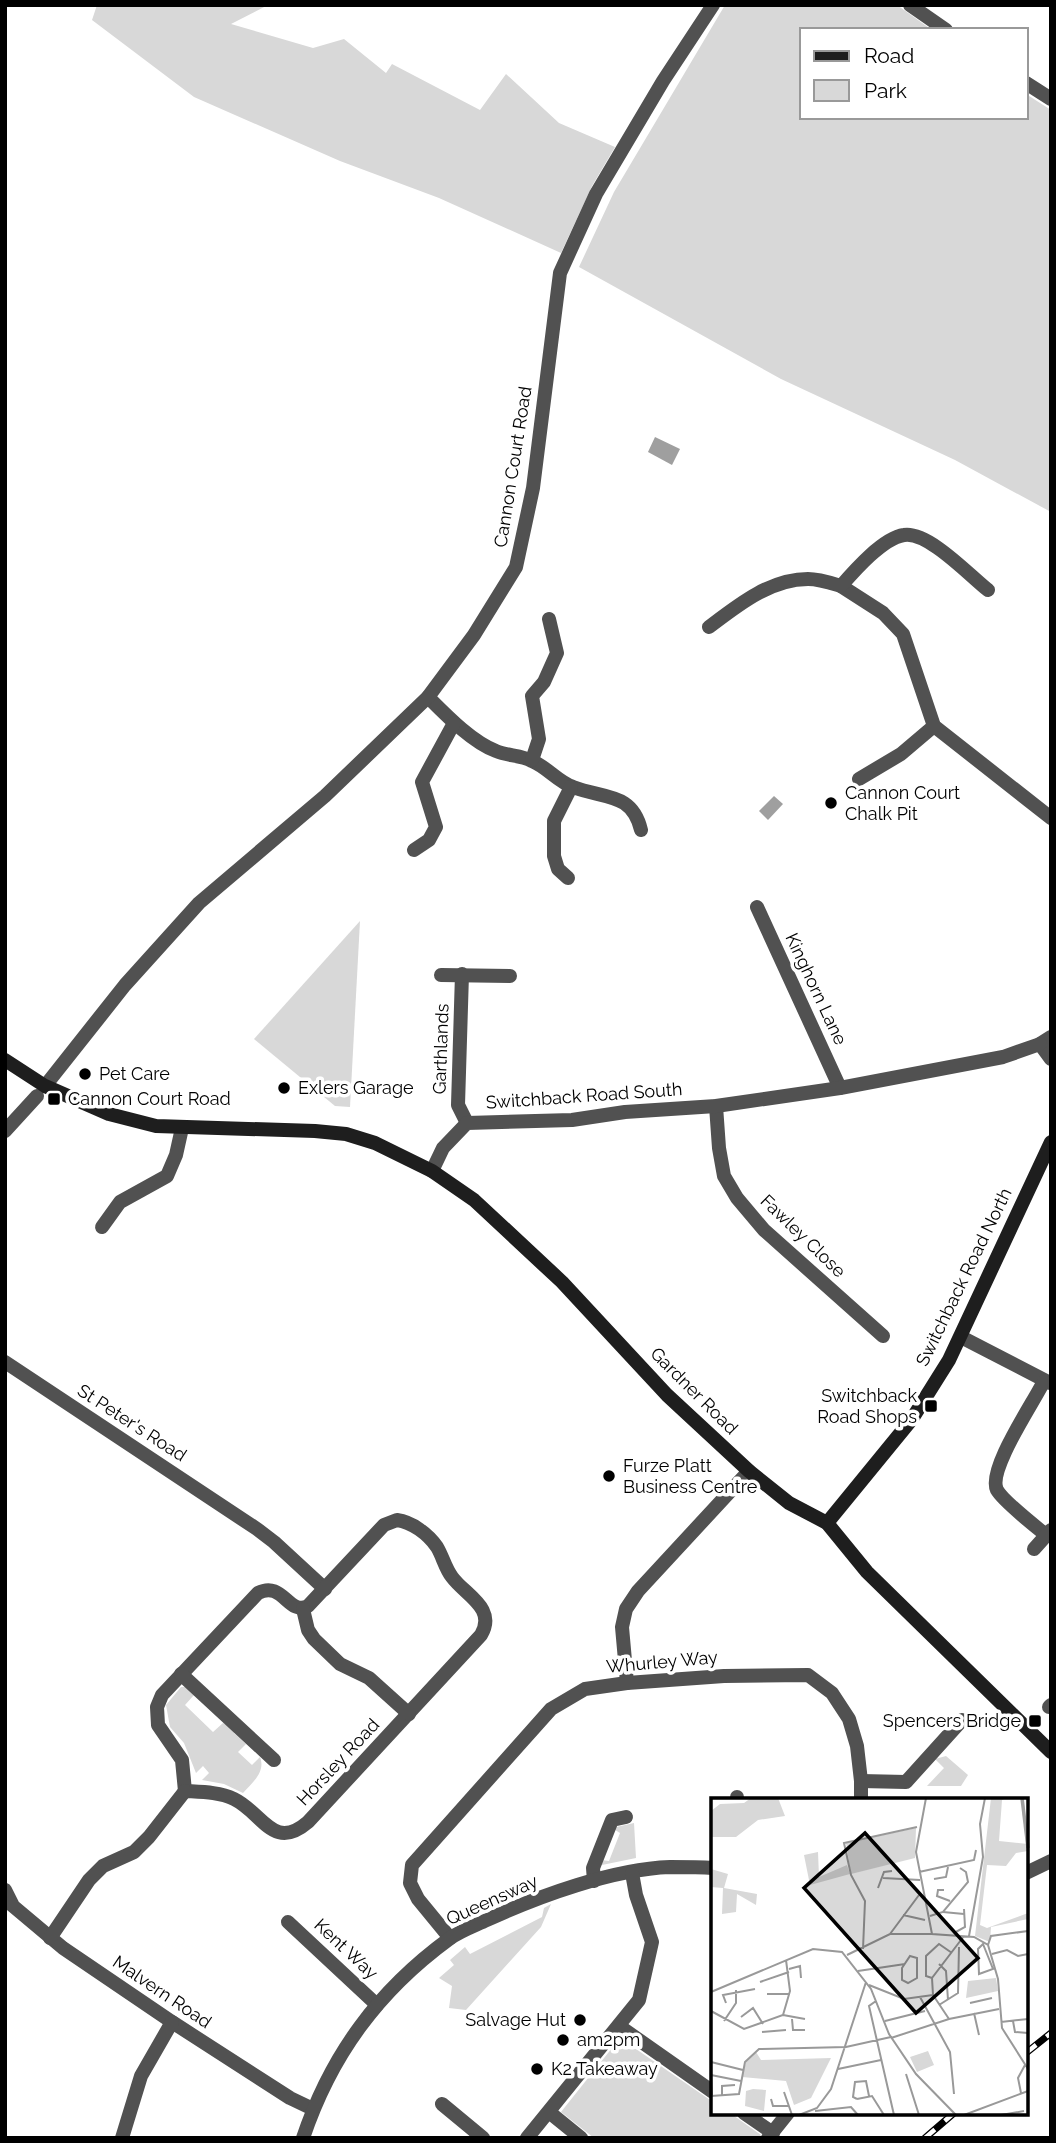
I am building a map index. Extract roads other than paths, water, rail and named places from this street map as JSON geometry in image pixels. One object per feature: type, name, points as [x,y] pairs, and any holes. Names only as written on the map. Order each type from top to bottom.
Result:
[{"type":"street","name":"Cannon Court Road","points":[[5,1130],[41,1091],[125,985],[199,903],[325,796],[428,697],[474,635],[516,567],[533,488],[560,273],[596,194],[663,81],[713,5]]},
{"type":"street","points":[[910,5],[943,28]]},
{"type":"street","points":[[1028,84],[1051,99]]},
{"type":"street","points":[[841,586],[863,562],[903,534],[923,536],[988,590]]},
{"type":"street","points":[[709,627],[756,593],[783,583],[809,579],[841,586],[883,613],[903,634],[934,726],[1051,818]]},
{"type":"street","points":[[532,760],[539,739],[538,718],[532,696],[544,682],[557,653],[549,619]]},
{"type":"street","points":[[428,697],[454,723],[494,751],[532,760],[571,787],[628,804],[637,815],[641,830]]},
{"type":"street","points":[[414,850],[429,840],[436,827],[422,782],[454,723]]},
{"type":"street","points":[[859,779],[901,754],[934,726]]},
{"type":"street","points":[[568,878],[558,869],[554,856],[554,821],[571,787]]},
{"type":"street","name":"Kinghorn Lane","points":[[757,906],[840,1088]]},
{"type":"street","name":"Garthlands","points":[[462,974],[458,1105],[467,1123]]},
{"type":"street","points":[[441,975],[510,976]]},
{"type":"street","points":[[1045,1041],[1051,1059]]},
{"type":"street","name":"Switchback Road South","points":[[432,1171],[443,1148],[467,1123],[572,1120],[625,1112],[716,1106],[840,1088],[1003,1057],[1045,1041]]},
{"type":"street","points":[[5,1060],[41,1091],[109,1114],[156,1126],[346,1134],[383,1147],[432,1171]]},
{"type":"street","name":"Fawley Close","points":[[716,1106],[724,1176],[737,1198],[764,1230],[883,1336]]},
{"type":"street","points":[[102,1227],[120,1202],[167,1176],[176,1155],[182,1128]]},
{"type":"street","name":"Switchback Road North","points":[[827,1523],[912,1419],[961,1337],[1051,1142]]},
{"type":"street","name":"Gardner Road","points":[[432,1171],[474,1200],[562,1282],[667,1395],[749,1471],[789,1503],[827,1523],[867,1572],[1051,1752]]},
{"type":"street","points":[[961,1337],[1047,1382],[1002,1456],[994,1476],[997,1490],[1048,1532],[1034,1549]]},
{"type":"street","name":"St Peter's Road","points":[[5,1363],[274,1542],[325,1589]]},
{"type":"street","points":[[627,1682],[622,1627],[626,1609],[638,1591],[749,1471]]},
{"type":"street","name":"Horsley Road","points":[[185,1791],[215,1793],[232,1798],[276,1832],[295,1832],[308,1822],[481,1635],[486,1622],[482,1609],[450,1575],[437,1548],[416,1528],[402,1521],[384,1525],[325,1589]]},
{"type":"street","points":[[50,1938],[89,1880],[103,1866],[134,1852],[185,1791],[182,1760],[158,1725],[157,1707],[162,1695],[262,1591],[274,1591],[303,1609],[325,1589]]},
{"type":"street","points":[[303,1609],[308,1630],[314,1639],[340,1664],[369,1678],[409,1714]]},
{"type":"street","points":[[181,1674],[274,1760]]},
{"type":"street","name":"Whurley Way","points":[[450,1938],[418,1899],[411,1883],[412,1865],[551,1709],[584,1689],[627,1682],[724,1676],[808,1675],[832,1693],[849,1719],[862,1781],[861,1798]]},
{"type":"street","points":[[862,1781],[906,1782],[962,1720]]},
{"type":"street","points":[[594,1881],[593,1868],[612,1820],[626,1817]]},
{"type":"street","points":[[1028,1872],[1051,1861]]},
{"type":"street","name":"Queensway","points":[[303,2138],[313,2109],[346,2044],[390,1990],[450,1938],[519,1905],[594,1881],[668,1867],[711,1868]]},
{"type":"street","points":[[527,2138],[639,2000],[652,1942],[636,1895],[632,1873]]},
{"type":"street","name":"Malvern Road","points":[[5,1890],[13,1906],[50,1938],[172,2022],[290,2098],[313,2109]]},
{"type":"street","name":"Kent Way","points":[[288,1922],[377,2005]]},
{"type":"street","points":[[122,2138],[141,2076],[172,2022]]},
{"type":"street","points":[[619,2026],[711,2091]]},
{"type":"street","points":[[442,2104],[482,2138]]},
{"type":"street","points":[[550,2112],[582,2138]]},
{"type":"street","points":[[746,2115],[770,2136],[786,2115]]},
{"type":"railway","points":[[1028,2051],[1051,2033]]},
{"type":"railway","points":[[925,2138],[952,2115]]},
{"type":"place","name":"Cannon Court Chalk Pit","points":[[831,803]]},
{"type":"place","name":"Pet Care","points":[[85,1074]]},
{"type":"place","name":"Exlers Garage","points":[[284,1088]]},
{"type":"place","name":"Cannon Court Road","points":[[54,1099]]},
{"type":"place","name":"Switchback Road Shops","points":[[931,1406]]},
{"type":"place","name":"Furze Platt Business Centre","points":[[609,1476]]},
{"type":"place","name":"Spencers Bridge","points":[[1035,1721]]},
{"type":"place","name":"Salvage Hut","points":[[580,2020]]},
{"type":"place","name":"am2pm","points":[[563,2040]]},
{"type":"place","name":"K2 Takeaway","points":[[537,2069]]}]
